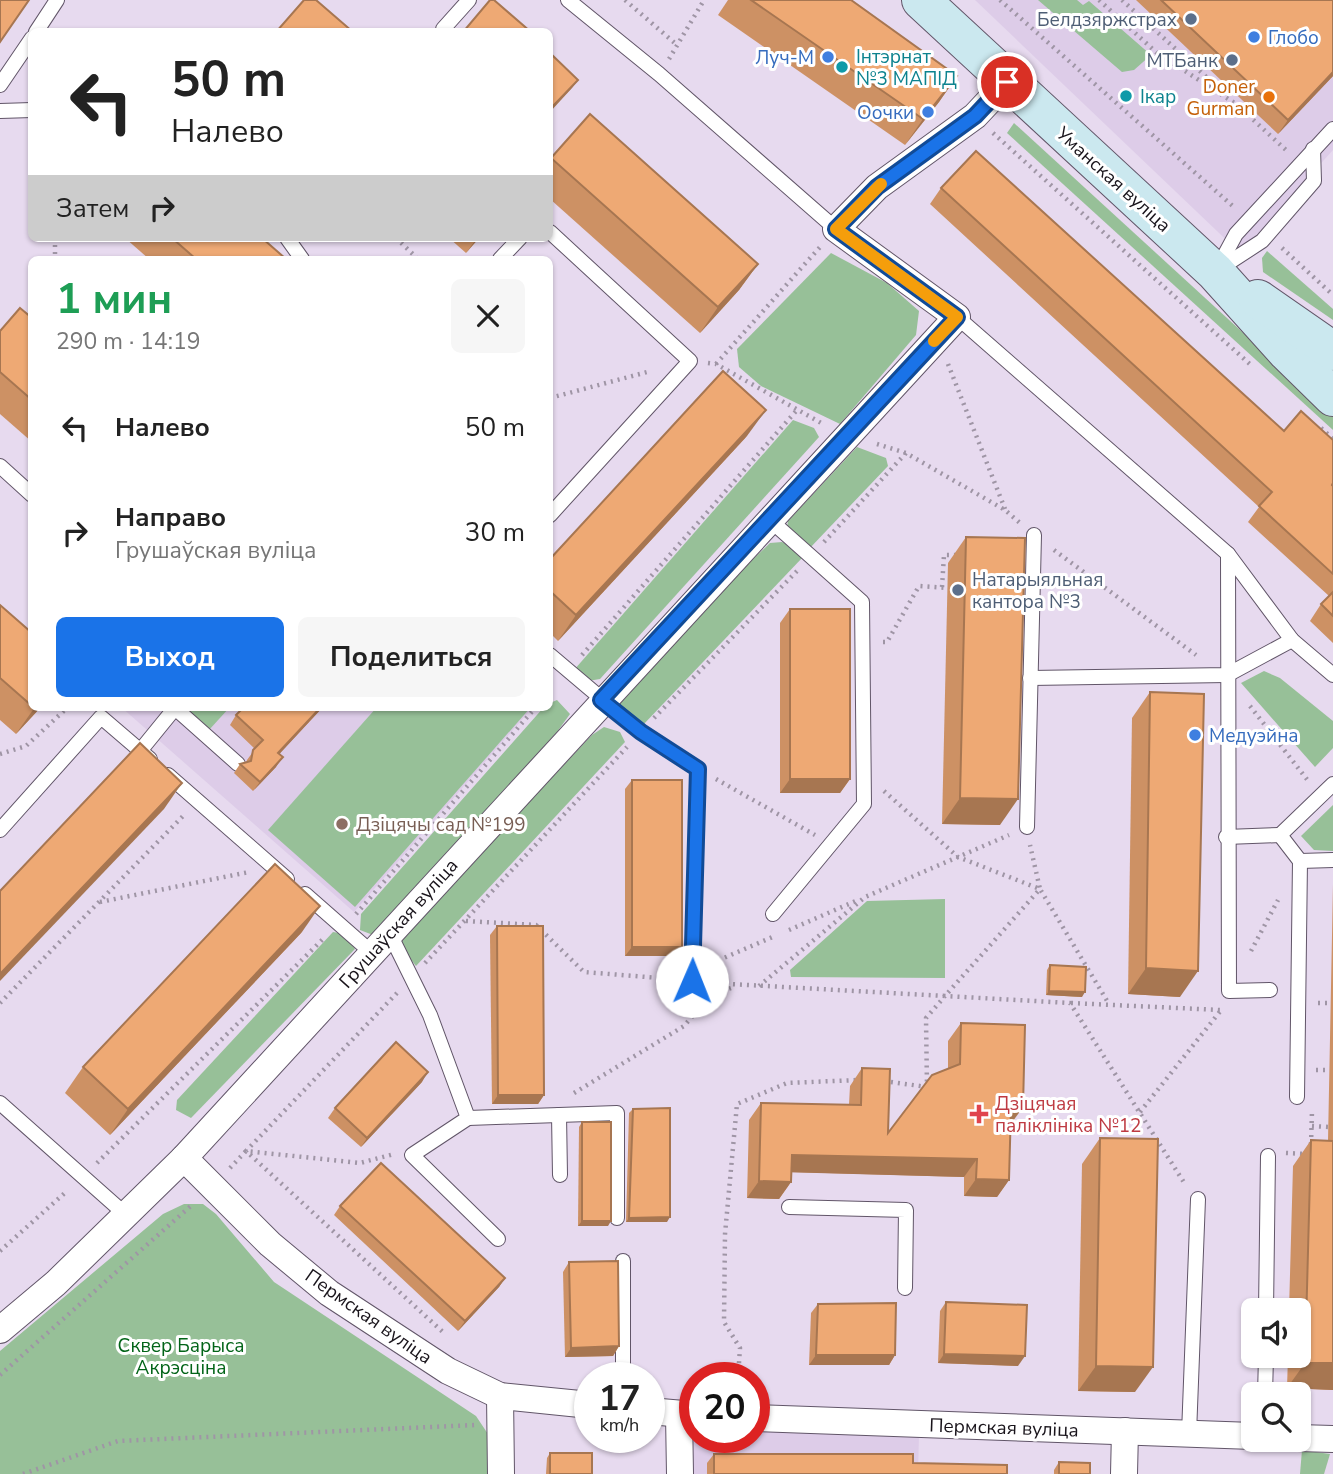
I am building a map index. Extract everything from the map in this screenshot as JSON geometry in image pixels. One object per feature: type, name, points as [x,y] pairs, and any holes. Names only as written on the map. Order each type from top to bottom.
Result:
[{"type":"main road","name":"Уманская вуліца","points":[[921,0],[1215,272],[1287,352],[1323,409]]},
{"type":"main road","name":"Уманская вуліца","points":[[1215,272],[1313,335],[1333,352]]},
{"type":"street","points":[[957,317],[836,229],[877,187],[975,116],[1007,82]]},
{"type":"street","name":"Грушаўская вуліца","points":[[0,1330],[56,1283],[184,1158],[601,700],[957,317]]},
{"type":"street","name":"Пермская вуліца","points":[[184,1158],[270,1244],[329,1293],[448,1371],[500,1396],[574,1403]]},
{"type":"street","points":[[500,1396],[501,1474]]},
{"type":"street","name":"Пермская вуліца","points":[[770,1419],[1241,1436]]},
{"type":"street","points":[[1124,1474],[1125,1432]]},
{"type":"street","points":[[1311,1438],[1333,1439]]},
{"type":"street","points":[[680,1474],[682,1453]]},
{"type":"lane","points":[[39,28],[57,0]]},
{"type":"lane","points":[[444,28],[469,0]]},
{"type":"lane","points":[[568,0],[659,74],[836,229]]},
{"type":"lane","points":[[0,85],[28,44]]},
{"type":"lane","points":[[0,111],[28,110]]},
{"type":"lane","points":[[1215,272],[1236,234],[1333,129]]},
{"type":"lane","points":[[1215,272],[1262,241],[1314,181],[1313,149]]},
{"type":"lane","points":[[1283,182],[1314,181]]},
{"type":"lane","points":[[553,235],[690,361],[553,512]]},
{"type":"lane","points":[[503,256],[516,242]]},
{"type":"lane","points":[[957,317],[1228,554],[1292,640],[1333,676]]},
{"type":"lane","points":[[0,466],[28,491]]},
{"type":"lane","points":[[770,520],[862,601],[864,804],[774,914]]},
{"type":"lane","points":[[1027,827],[1034,534]]},
{"type":"lane","points":[[1228,554],[1226,837],[1229,991],[1270,990]]},
{"type":"lane","points":[[1030,678],[1227,675],[1292,640]]},
{"type":"lane","points":[[553,658],[641,732],[698,769],[692,976]]},
{"type":"lane","points":[[139,751],[172,711]]},
{"type":"lane","points":[[178,711],[238,764]]},
{"type":"lane","points":[[0,830],[101,717],[372,952]]},
{"type":"lane","points":[[1226,837],[1280,835],[1333,784]]},
{"type":"lane","points":[[1280,835],[1300,861],[1297,1097]]},
{"type":"lane","points":[[1300,861],[1333,859]]},
{"type":"lane","points":[[389,932],[430,1015],[468,1118]]},
{"type":"lane","points":[[0,1103],[125,1214]]},
{"type":"lane","points":[[498,1239],[412,1155],[468,1118],[617,1113],[617,1218]]},
{"type":"lane","points":[[559,1115],[560,1175]]},
{"type":"lane","points":[[1266,1298],[1268,1156]]},
{"type":"lane","points":[[1189,1434],[1191,1198]]},
{"type":"lane","points":[[789,1207],[906,1210],[905,1288]]},
{"type":"lane","points":[[623,1261],[623,1362]]},
{"type":"path","points":[[625,0],[677,46]]},
{"type":"path","points":[[659,74],[705,0]]},
{"type":"path","points":[[1000,0],[1235,208]]},
{"type":"path","points":[[1099,0],[1157,54],[1236,104]]},
{"type":"path","points":[[1122,0],[1291,154]]},
{"type":"path","points":[[1236,104],[1241,99]]},
{"type":"path","points":[[975,116],[1261,375]]},
{"type":"path","points":[[716,364],[836,229]]},
{"type":"path","points":[[400,242],[415,256]]},
{"type":"path","points":[[938,338],[1005,510]]},
{"type":"path","points":[[553,397],[690,361],[716,364],[796,411],[847,435],[906,453],[1005,510],[1155,628],[1227,675],[1320,797]]},
{"type":"path","points":[[1323,409],[1333,439]]},
{"type":"path","points":[[568,671],[796,411]]},
{"type":"path","points":[[0,1375],[212,1187],[906,453]]},
{"type":"path","points":[[887,642],[919,586],[945,588],[944,555],[969,556]]},
{"type":"path","points":[[0,754],[26,746],[64,711]]},
{"type":"path","points":[[0,1251],[83,1177],[339,924],[355,915],[533,711]]},
{"type":"path","points":[[698,769],[831,844]]},
{"type":"path","points":[[863,772],[958,857],[1040,889]]},
{"type":"path","points":[[0,1003],[198,801]]},
{"type":"path","points":[[465,920],[536,925],[584,972],[673,979],[692,976],[1027,827],[1040,889],[1109,1004]]},
{"type":"path","points":[[1140,1112],[1221,1010],[1300,861]]},
{"type":"path","points":[[98,903],[274,867]]},
{"type":"path","points":[[879,1081],[927,1087],[926,1018],[1040,889]]},
{"type":"path","points":[[759,986],[866,897]]},
{"type":"path","points":[[673,979],[692,976]]},
{"type":"path","points":[[542,1115],[618,1064],[684,1026],[711,995],[738,985],[1221,1010]]},
{"type":"path","points":[[1070,1003],[1185,1184],[1191,1198]]},
{"type":"path","points":[[1316,1003],[1331,1003]]},
{"type":"path","points":[[1314,1070],[1330,1070]]},
{"type":"path","points":[[739,1362],[740,1348],[724,1322],[725,1234],[737,1104],[787,1083],[868,1081]]},
{"type":"path","points":[[1312,1126],[1329,1127]]},
{"type":"path","points":[[246,1151],[360,1163],[425,1146]]},
{"type":"path","points":[[246,1151],[449,1338]]},
{"type":"path","points":[[23,1474],[118,1441],[500,1423]]},
{"type":"shaded area","points":[[975,0],[1333,0],[1333,150],[1240,253]]},
{"type":"shaded area","name":"Дзіцячы сад №199","points":[[126,711],[530,711],[354,912]]},
{"type":"shaded area","points":[[770,1431],[919,1434],[918,1474],[690,1474],[690,1453],[770,1453]]},
{"type":"green space","points":[[1038,0],[1077,0],[1083,5],[1089,1],[1151,55],[1134,70],[1122,72]]},
{"type":"green space","points":[[1014,123],[1333,415],[1333,430],[1007,133]]},
{"type":"green space","points":[[1267,251],[1333,309],[1333,320],[1263,272],[1262,258]]},
{"type":"green space","points":[[831,253],[887,283],[919,311],[916,335],[840,424],[761,386],[739,367],[737,349]]},
{"type":"green space","points":[[793,420],[814,428],[819,437],[600,679],[588,681],[574,670]]},
{"type":"green space","points":[[857,447],[886,458],[888,466],[809,549],[787,528],[788,521]]},
{"type":"green space","points":[[782,542],[798,550],[803,557],[643,725],[630,721],[617,702],[726,585],[770,543]]},
{"type":"green space","points":[[1264,671],[1280,678],[1333,721],[1333,748],[1315,767],[1241,683]]},
{"type":"green space","points":[[557,700],[570,714],[557,732],[382,930],[373,935],[360,930],[361,914],[540,711],[553,711],[553,702]]},
{"type":"green space","points":[[188,711],[226,711],[209,730]]},
{"type":"green space","points":[[373,711],[527,711],[355,907],[268,830]]},
{"type":"green space","points":[[604,727],[620,732],[625,742],[416,966],[404,951],[401,936],[592,735]]},
{"type":"green space","points":[[1333,805],[1333,851],[1314,850],[1301,836]]},
{"type":"green space","points":[[945,899],[945,978],[791,977],[790,970],[867,901]]},
{"type":"green space","points":[[333,932],[345,934],[355,949],[191,1118],[176,1110],[177,1100]]},
{"type":"green space","name":"Сквер Барыса Акрэсціна","points":[[184,1204],[203,1204],[216,1214],[274,1282],[476,1416],[494,1443],[494,1474],[0,1474],[0,1351],[163,1214]]},
{"type":"green space","points":[[1302,1452],[1330,1454],[1324,1474],[1300,1474]]},
{"type":"building","points":[[0,0],[29,0],[0,42]]},
{"type":"building","points":[[304,0],[316,0],[348,28],[280,28]]},
{"type":"building","points":[[490,0],[494,0],[526,28],[466,28]]},
{"type":"building","points":[[751,0],[851,0],[957,76],[923,119]]},
{"type":"building","name":"Глобо","points":[[1161,0],[1333,0],[1333,72],[1288,120]]},
{"type":"building","points":[[553,56],[578,80],[553,106]]},
{"type":"building","points":[[590,114],[758,264],[718,307],[553,160],[553,156]]},
{"type":"building","points":[[976,151],[1284,431],[1301,411],[1333,440],[1333,574],[1259,506],[1272,492],[941,188]]},
{"type":"building","points":[[177,242],[267,242],[283,256],[193,256]]},
{"type":"building","points":[[20,308],[28,315],[28,396],[0,372],[0,331]]},
{"type":"building","points":[[723,371],[766,410],[576,615],[553,594],[553,556]]},
{"type":"building","points":[[966,537],[1025,538],[1018,799],[960,798]]},
{"type":"building","points":[[1333,592],[1333,616],[1321,604]]},
{"type":"building","points":[[0,605],[28,630],[28,702],[0,678]]},
{"type":"building","points":[[790,609],[850,609],[850,779],[790,779]]},
{"type":"building","points":[[1150,692],[1204,694],[1198,971],[1146,968]]},
{"type":"building","points":[[240,711],[317,711],[278,753],[283,757],[260,782],[240,764],[251,761],[253,750],[263,740],[236,715]]},
{"type":"building","points":[[140,743],[182,783],[0,974],[0,891]]},
{"type":"building","points":[[632,780],[682,780],[682,947],[632,947]]},
{"type":"building","points":[[275,864],[320,906],[128,1109],[83,1067]]},
{"type":"building","points":[[497,926],[543,926],[544,1095],[498,1095]]},
{"type":"building","points":[[1050,965],[1086,967],[1085,992],[1049,991]]},
{"type":"building","name":"Дзіцячая паліклініка №12","points":[[961,1023],[1025,1025],[1023,1107],[1011,1107],[1009,1180],[976,1179],[977,1159],[792,1155],[791,1182],[759,1181],[761,1103],[861,1105],[862,1068],[890,1069],[888,1133],[932,1075],[960,1064]]},
{"type":"building","points":[[396,1042],[428,1072],[367,1138],[335,1108]]},
{"type":"building","points":[[670,1108],[670,1217],[629,1218],[633,1109]]},
{"type":"building","points":[[582,1122],[611,1122],[611,1221],[582,1221]]},
{"type":"building","points":[[1100,1138],[1158,1139],[1153,1367],[1096,1366]]},
{"type":"building","points":[[1311,1140],[1333,1141],[1333,1363],[1311,1363],[1311,1298],[1307,1298]]},
{"type":"building","points":[[381,1163],[505,1278],[465,1321],[340,1206]]},
{"type":"building","points":[[618,1261],[619,1346],[571,1348],[569,1262]]},
{"type":"building","points":[[946,1302],[1027,1305],[1025,1356],[944,1354]]},
{"type":"building","points":[[896,1303],[895,1355],[816,1355],[818,1304]]},
{"type":"building","points":[[550,1453],[592,1453],[592,1474],[550,1474]]},
{"type":"building","points":[[714,1454],[913,1454],[913,1463],[1007,1465],[1007,1474],[714,1474]]},
{"type":"building","points":[[1059,1462],[1090,1463],[1090,1474],[1059,1474]]},
{"type":"slow traffic","points":[[881,184],[836,229],[957,317],[934,341]]},
{"type":"place","name":"Белдзяржстрах","points":[[1191,19]]},
{"type":"place","name":"Глобо","points":[[1254,37]]},
{"type":"place","name":"Луч-М","points":[[828,57]]},
{"type":"place","name":"МТБанк","points":[[1232,60]]},
{"type":"place","name":"Інтэрнат №3 МАПІД","points":[[842,67]]},
{"type":"place","name":"Ікар","points":[[1126,96]]},
{"type":"place","name":"Doner Gurman","points":[[1269,97]]},
{"type":"place","name":"Оочки","points":[[928,112]]},
{"type":"place","name":"Натарыяльная кантора №3","points":[[958,590]]},
{"type":"place","name":"Медуэйна","points":[[1195,735]]},
{"type":"place","name":"Дзіцячы сад №199","points":[[342,824]]},
{"type":"place","name":"Дзіцячая паліклініка №12","points":[[979,1114]]},
{"type":"route","points":[[692,981],[698,769],[641,732],[601,700],[957,317],[836,229],[877,187],[975,116],[1007,82]]}]
